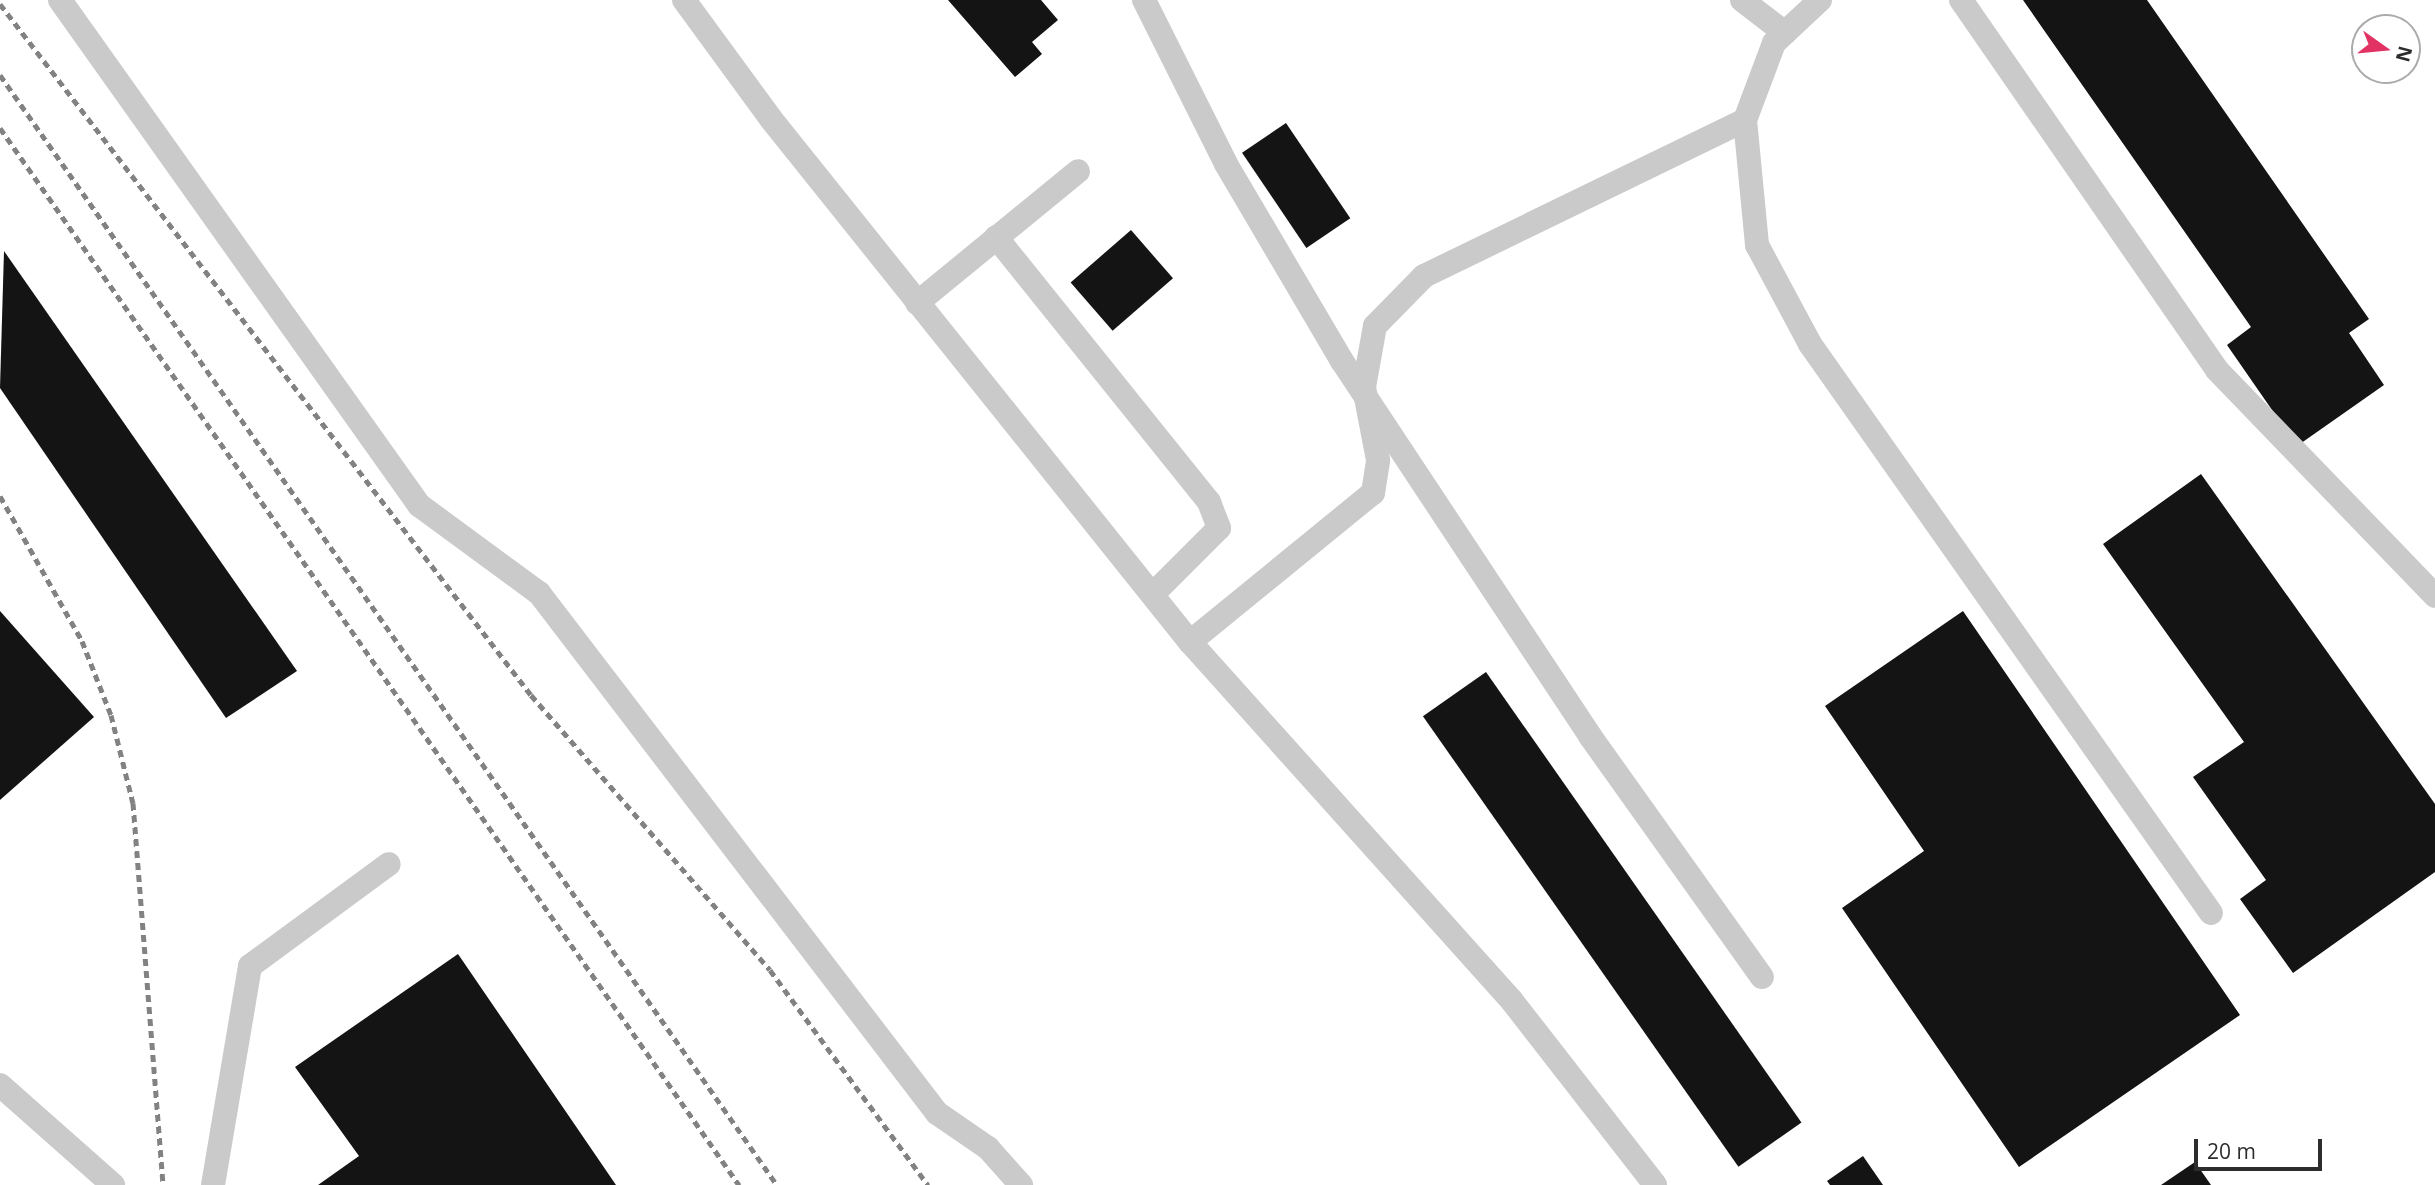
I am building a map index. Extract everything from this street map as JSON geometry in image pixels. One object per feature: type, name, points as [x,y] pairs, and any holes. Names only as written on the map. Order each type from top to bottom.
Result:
[{"type":"lane","points":[[60,0],[419,505],[539,593],[937,1113],[988,1148],[1021,1185]]},
{"type":"lane","points":[[684,0],[917,303],[1190,642],[1512,1001],[1655,1185]]},
{"type":"lane","points":[[1144,0],[1226,164],[1364,387],[1590,736],[1762,977]]},
{"type":"lane","points":[[1742,0],[1785,33]]},
{"type":"lane","points":[[1820,0],[1774,43],[1745,120],[1757,245],[1811,344],[2211,913]]},
{"type":"lane","points":[[1961,0],[2217,370],[2435,596]]},
{"type":"lane","points":[[1190,642],[1373,492],[1378,460],[1364,387],[1375,326],[1424,276],[1745,120]]},
{"type":"lane","points":[[917,303],[1078,172]]},
{"type":"lane","points":[[996,237],[1209,502],[1219,527],[1153,594]]},
{"type":"lane","points":[[218,1180],[250,967],[389,864]]},
{"type":"lane","points":[[0,1085],[113,1185]]},
{"type":"building","points":[[948,0],[1041,0],[1058,20],[1032,42],[1042,54],[1015,77]]},
{"type":"building","points":[[2023,0],[2147,0],[2369,319],[2349,333],[2384,385],[2297,446],[2227,345],[2251,327]]},
{"type":"building","points":[[1286,123],[1350,218],[1306,248],[1242,153]]},
{"type":"building","points":[[1131,230],[1173,278],[1113,331],[1071,282]]},
{"type":"building","points":[[4,251],[297,671],[226,718],[0,388]]},
{"type":"building","points":[[2201,474],[2435,804],[2435,872],[2293,973],[2240,899],[2266,880],[2193,777],[2244,742],[2103,544]]},
{"type":"building","points":[[0,611],[94,717],[0,800]]},
{"type":"building","points":[[1963,611],[2240,1015],[2019,1167],[1842,908],[1924,851],[1825,706]]},
{"type":"building","points":[[1486,672],[1801,1123],[1738,1167],[1423,716]]},
{"type":"building","points":[[458,954],[616,1185],[318,1185],[359,1156],[295,1067]]},
{"type":"building","points":[[1863,1156],[1883,1185],[1830,1185],[1827,1181]]},
{"type":"building","points":[[2195,1162],[2211,1185],[2161,1185]]},
{"type":"railway","points":[[0,4],[531,695],[770,970],[928,1185]]},
{"type":"railway","points":[[0,75],[777,1185]]},
{"type":"railway","points":[[0,128],[739,1185]]},
{"type":"railway","points":[[0,496],[82,641],[111,715],[133,803],[163,1185]]}]
